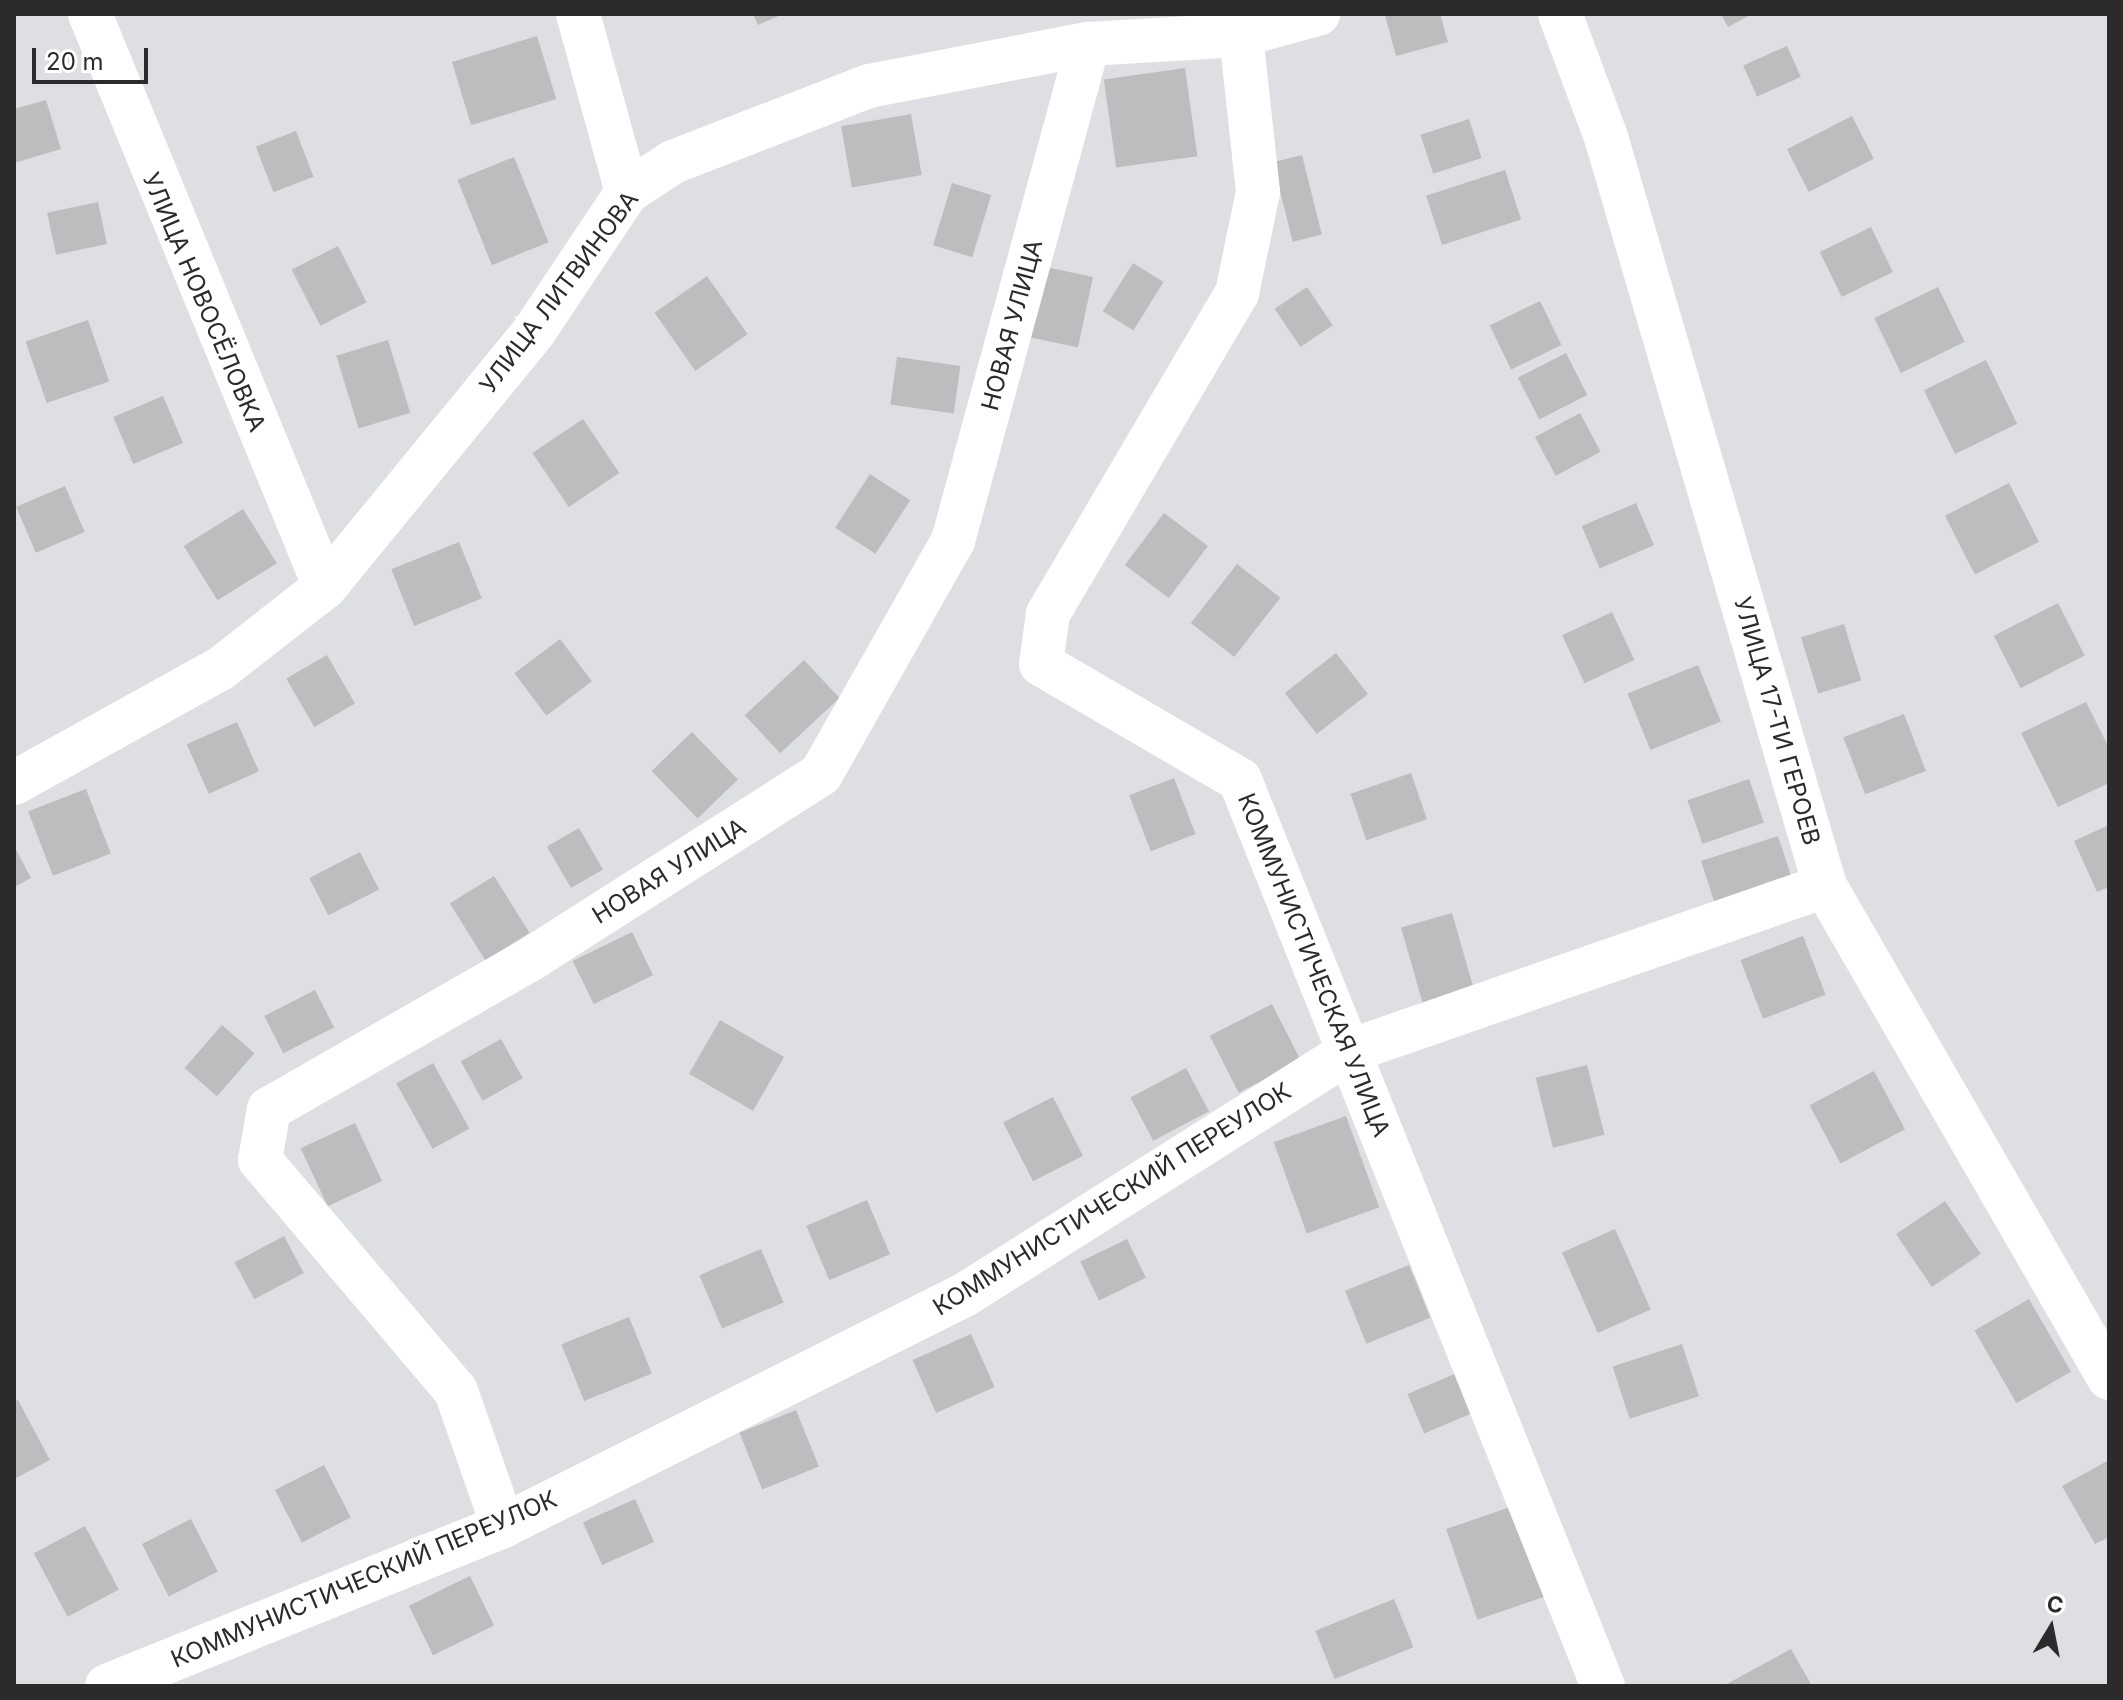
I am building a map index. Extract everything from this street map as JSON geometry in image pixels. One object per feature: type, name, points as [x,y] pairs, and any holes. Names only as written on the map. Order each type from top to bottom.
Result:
[{"type":"street","name":"УЛИЦА НОВОСЁЛОВКА","points":[[90,14],[325,587]]},
{"type":"street","points":[[578,14],[627,192]]},
{"type":"street","name":"УЛИЦА ЛИТВИНОВА","points":[[14,783],[220,669],[325,587],[535,330],[627,192],[673,162],[869,86],[1088,44],[1241,35],[1318,14]]},
{"type":"street","name":"УЛИЦА 17-ТИ ГЕРОЕВ","points":[[1560,14],[1606,137],[1825,886],[2109,1378]]},
{"type":"street","name":"КОММУНИСТИЧЕСКАЯ УЛИЦА","points":[[1241,35],[1258,192],[1237,293],[1048,614],[1041,664],[1240,780],[1603,1686]]},
{"type":"street","name":"НОВАЯ УЛИЦА","points":[[503,1526],[456,1391],[260,1160],[269,1109],[534,957],[821,774],[953,541],[1088,44]]},
{"type":"street","name":"КОММУНИСТИЧЕСКИЙ ПЕРЕУЛОК","points":[[107,1686],[503,1526],[966,1294],[1350,1051],[1825,886]]},
{"type":"building","points":[[753,14],[783,14],[758,25]]},
{"type":"building","points":[[1440,14],[1448,42],[1396,56],[1385,15]]},
{"type":"building","points":[[1721,14],[1752,14],[1728,27]]},
{"type":"building","points":[[537,36],[556,99],[471,125],[452,62]]},
{"type":"building","points":[[1787,46],[1801,77],[1757,97],[1743,66]]},
{"type":"building","points":[[1185,68],[1197,156],[1116,168],[1104,79]]},
{"type":"building","points":[[46,100],[61,149],[14,163],[14,109]]},
{"type":"building","points":[[911,114],[922,175],[852,187],[841,126]]},
{"type":"building","points":[[1852,116],[1874,159],[1809,192],[1787,149]]},
{"type":"building","points":[[1469,119],[1482,158],[1433,174],[1420,135]]},
{"type":"building","points":[[296,131],[314,177],[273,192],[256,146]]},
{"type":"building","points":[[1302,155],[1322,235],[1293,242],[1273,162]]},
{"type":"building","points":[[514,157],[548,242],[492,265],[457,180]]},
{"type":"building","points":[[1505,170],[1521,219],[1442,245],[1426,196]]},
{"type":"building","points":[[952,183],[991,195],[972,257],[933,245]]},
{"type":"building","points":[[98,202],[107,244],[56,255],[47,213]]},
{"type":"building","points":[[1871,227],[1893,272],[1842,297],[1820,252]]},
{"type":"building","points":[[338,246],[367,302],[320,326],[292,270]]},
{"type":"building","points":[[1133,263],[1164,282],[1133,330],[1103,311]]},
{"type":"building","points":[[1046,267],[1093,277],[1078,347],[1031,337]]},
{"type":"building","points":[[707,276],[748,334],[695,371],[655,313]]},
{"type":"building","points":[[1307,287],[1333,325],[1300,347],[1275,309]]},
{"type":"building","points":[[1938,287],[1965,342],[1901,373],[1874,318]]},
{"type":"building","points":[[1540,301],[1561,345],[1511,370],[1490,326]]},
{"type":"building","points":[[88,320],[109,381],[47,403],[26,341]]},
{"type":"building","points":[[388,340],[410,413],[359,428],[336,356]]},
{"type":"building","points":[[1566,353],[1587,395],[1539,419],[1518,378]]},
{"type":"building","points":[[897,357],[960,366],[954,413],[890,405]]},
{"type":"building","points":[[1986,360],[2017,424],[1955,454],[1924,390]]},
{"type":"building","points":[[163,396],[183,443],[133,464],[113,417]]},
{"type":"building","points":[[1580,413],[1601,452],[1556,476],[1535,437]]},
{"type":"building","points":[[583,419],[619,473],[569,507],[532,453]]},
{"type":"building","points":[[870,474],[910,500],[875,554],[835,528]]},
{"type":"building","points":[[2009,483],[2039,542],[1975,574],[1945,516]]},
{"type":"building","points":[[65,486],[85,532],[36,553],[16,507]]},
{"type":"building","points":[[1636,503],[1654,545],[1600,568],[1582,526]]},
{"type":"building","points":[[243,509],[277,563],[218,600],[184,546]]},
{"type":"building","points":[[1164,513],[1208,546],[1169,598],[1125,565]]},
{"type":"building","points":[[459,542],[482,599],[414,626],[391,569]]},
{"type":"building","points":[[1237,564],[1280,598],[1234,657],[1191,623]]},
{"type":"building","points":[[2058,603],[2085,656],[2021,688],[1994,636]]},
{"type":"building","points":[[1612,612],[1634,660],[1585,683],[1562,635]]},
{"type":"building","points":[[1844,624],[1861,680],[1818,694],[1801,637]]},
{"type":"building","points":[[560,639],[592,681],[546,716],[514,673]]},
{"type":"building","points":[[1336,653],[1368,694],[1317,734],[1285,693]]},
{"type":"building","points":[[327,655],[355,703],[314,727],[286,678]]},
{"type":"building","points":[[804,660],[839,698],[780,753],[745,715]]},
{"type":"building","points":[[1698,665],[1721,722],[1650,750],[1628,693]]},
{"type":"building","points":[[2086,702],[2109,748],[2109,783],[2058,807],[2021,733]]},
{"type":"building","points":[[1904,714],[1926,771],[1865,794],[1843,737]]},
{"type":"building","points":[[237,722],[259,771],[209,794],[187,744]]},
{"type":"building","points":[[692,732],[738,779],[698,818],[652,771]]},
{"type":"building","points":[[1411,773],[1427,819],[1366,840],[1350,794]]},
{"type":"building","points":[[1174,778],[1196,834],[1151,851],[1129,795]]},
{"type":"building","points":[[1749,779],[1764,822],[1703,844],[1688,800]]},
{"type":"building","points":[[86,789],[111,853],[53,876],[28,811]]},
{"type":"building","points":[[2109,825],[2109,887],[2097,892],[2074,841]]},
{"type":"building","points":[[579,828],[603,870],[571,888],[547,846]]},
{"type":"building","points":[[1778,836],[1794,885],[1717,910],[1701,861]]},
{"type":"building","points":[[14,846],[31,878],[14,887]]},
{"type":"building","points":[[360,852],[379,889],[328,915],[309,878]]},
{"type":"building","points":[[494,876],[530,933],[485,960],[450,904]]},
{"type":"building","points":[[1452,913],[1475,992],[1424,1006],[1401,928]]},
{"type":"building","points":[[632,932],[653,975],[594,1004],[573,961]]},
{"type":"building","points":[[1803,936],[1826,995],[1763,1019],[1740,960]]},
{"type":"building","points":[[315,990],[334,1027],[283,1053],[264,1016]]},
{"type":"building","points":[[1272,1004],[1301,1061],[1239,1093],[1210,1036]]},
{"type":"building","points":[[720,1020],[784,1057],[753,1111],[689,1074]]},
{"type":"building","points":[[222,1025],[254,1053],[217,1096],[185,1068]]},
{"type":"building","points":[[501,1039],[523,1078],[483,1101],[461,1061]]},
{"type":"building","points":[[433,1063],[469,1129],[433,1149],[396,1083]]},
{"type":"building","points":[[1587,1065],[1604,1135],[1553,1148],[1536,1078]]},
{"type":"building","points":[[1186,1068],[1209,1111],[1153,1141],[1130,1098]]},
{"type":"building","points":[[1874,1071],[1905,1129],[1841,1164],[1810,1105]]},
{"type":"building","points":[[1053,1097],[1083,1156],[1033,1181],[1003,1122]]},
{"type":"building","points":[[1346,1116],[1379,1207],[1307,1233],[1274,1142]]},
{"type":"building","points":[[355,1123],[382,1181],[328,1206],[301,1148]]},
{"type":"building","points":[[867,1200],[890,1254],[829,1280],[806,1226]]},
{"type":"building","points":[[1945,1201],[1981,1254],[1932,1287],[1896,1234]]},
{"type":"building","points":[[1615,1229],[1651,1309],[1598,1333],[1562,1253]]},
{"type":"building","points":[[284,1236],[304,1273],[254,1299],[235,1262]]},
{"type":"building","points":[[1127,1239],[1146,1278],[1099,1300],[1080,1262]]},
{"type":"building","points":[[761,1249],[784,1302],[722,1329],[699,1275]]},
{"type":"building","points":[[1409,1265],[1430,1318],[1366,1344],[1345,1291]]},
{"type":"building","points":[[2029,1299],[2071,1372],[2016,1403],[1974,1330]]},
{"type":"building","points":[[629,1317],[652,1374],[584,1401],[561,1344]]},
{"type":"building","points":[[971,1334],[995,1387],[936,1413],[913,1360]]},
{"type":"building","points":[[1682,1344],[1699,1396],[1630,1419],[1613,1367]]},
{"type":"building","points":[[1459,1372],[1476,1412],[1424,1433],[1407,1394]]},
{"type":"building","points":[[18,1400],[50,1460],[14,1479],[14,1402]]},
{"type":"building","points":[[796,1410],[819,1467],[762,1489],[739,1433]]},
{"type":"building","points":[[2109,1460],[2109,1537],[2095,1544],[2062,1486]]},
{"type":"building","points":[[324,1465],[351,1518],[302,1543],[275,1490]]},
{"type":"building","points":[[635,1499],[654,1542],[602,1565],[583,1522]]},
{"type":"building","points":[[1519,1504],[1550,1595],[1477,1620],[1446,1529]]},
{"type":"building","points":[[191,1519],[218,1572],[169,1597],[142,1544]]},
{"type":"building","points":[[85,1526],[119,1590],[68,1617],[34,1553]]},
{"type":"building","points":[[470,1576],[494,1625],[433,1655],[409,1606]]},
{"type":"building","points":[[1394,1599],[1413,1647],[1335,1679],[1315,1631]]},
{"type":"building","points":[[1791,1649],[1812,1686],[1723,1686]]}]
